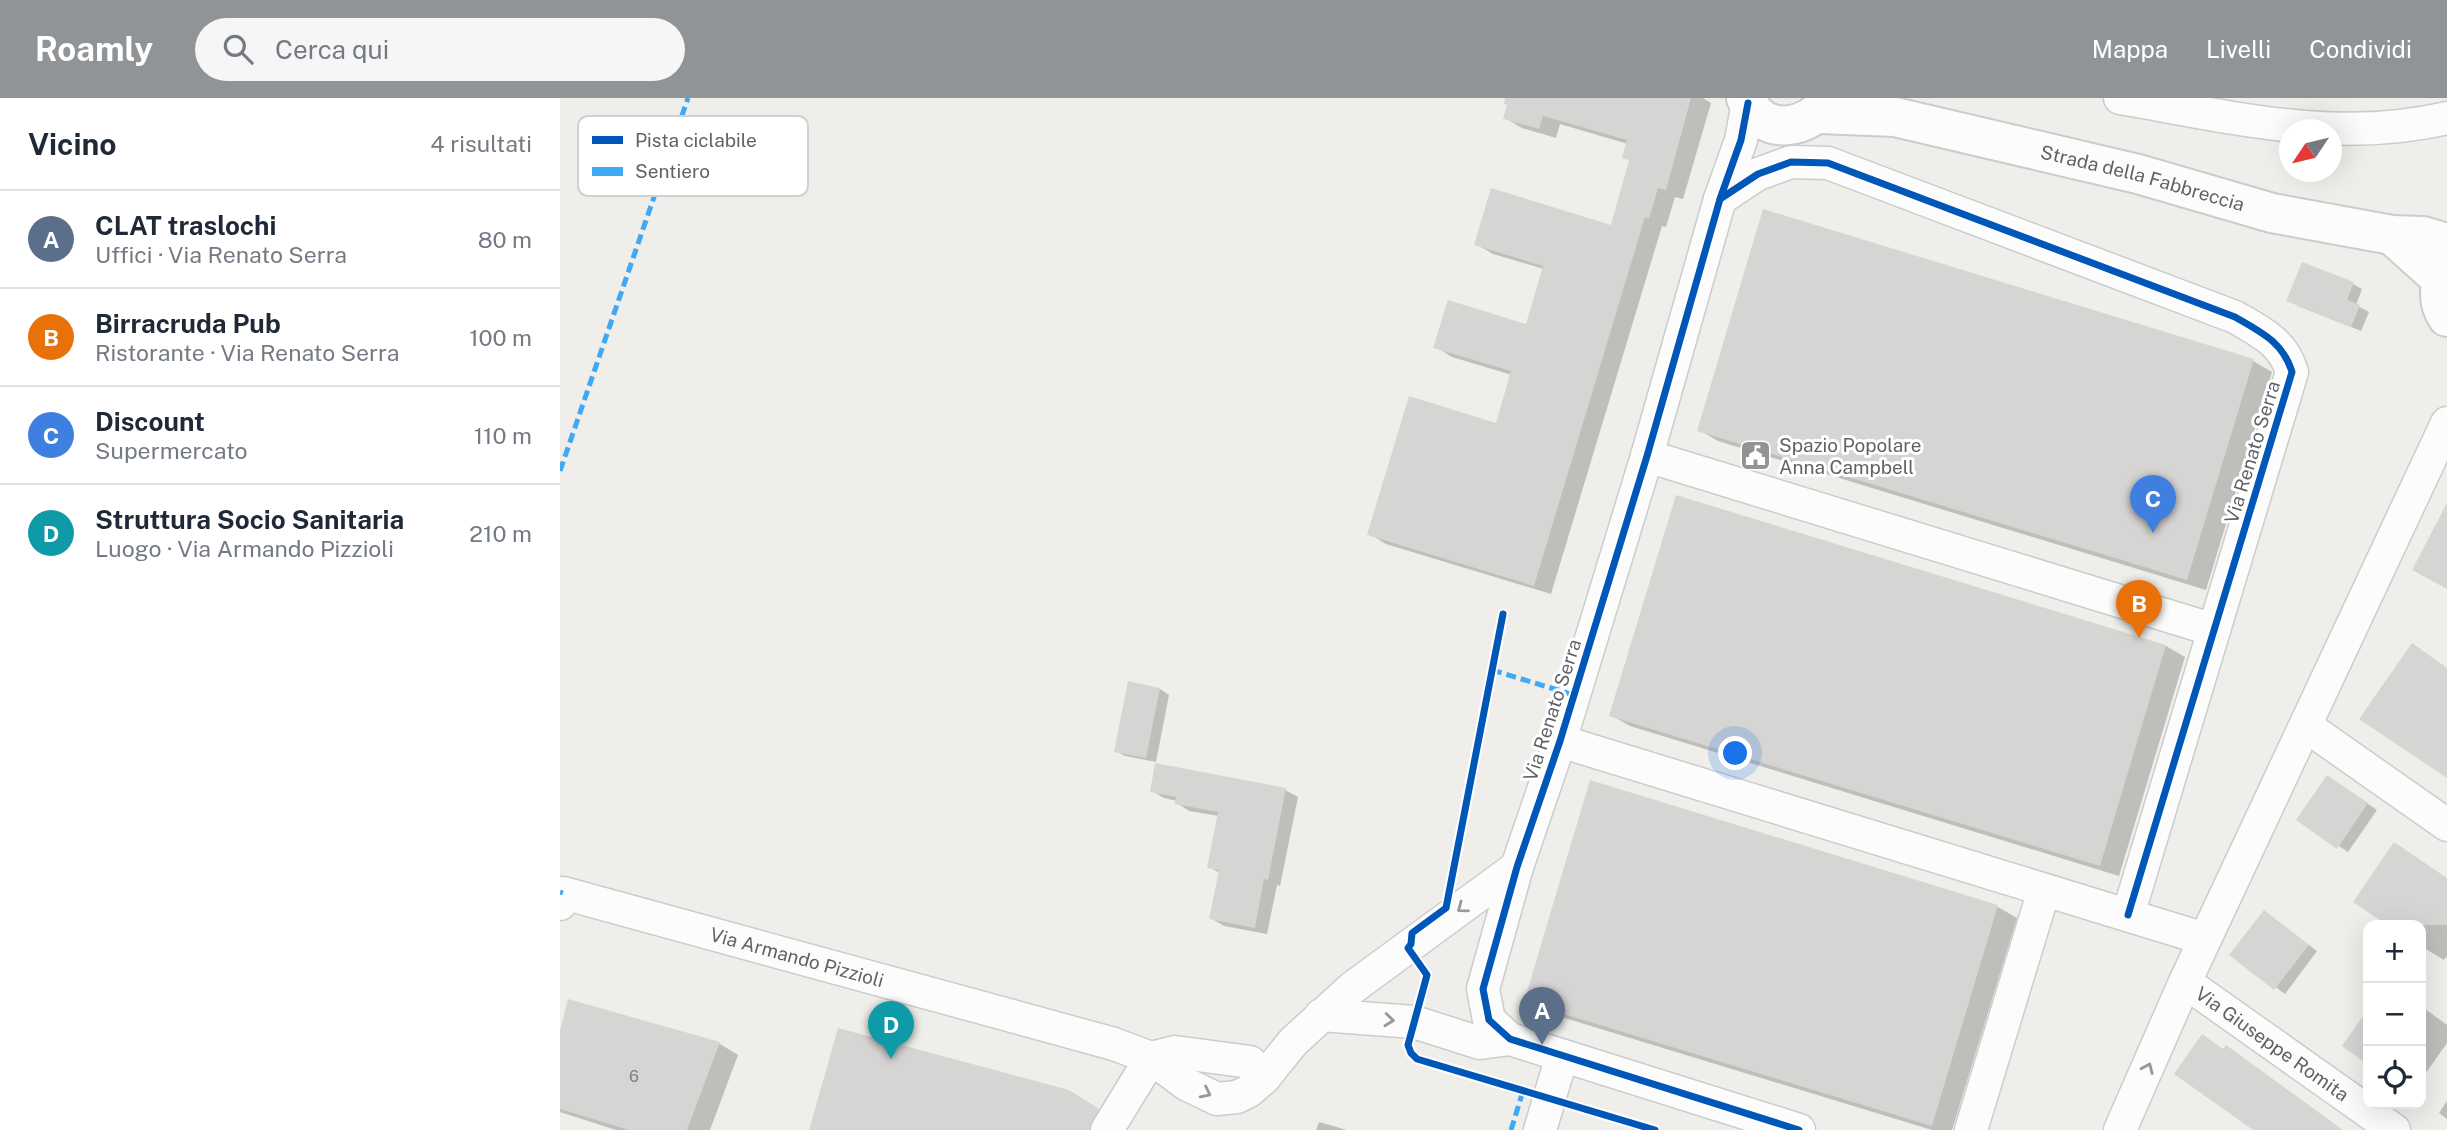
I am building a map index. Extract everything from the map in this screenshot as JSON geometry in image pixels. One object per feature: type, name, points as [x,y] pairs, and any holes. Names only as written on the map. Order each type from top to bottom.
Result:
[{"type":"street","name":"Strada della Fabbreccia","points":[[1863,98],[1895,117]]},
{"type":"street","points":[[2120,98],[2300,128],[2359,130],[2447,118]]},
{"type":"street","name":"Strada della Fabbreccia","points":[[1747,101],[1762,118],[1780,126],[1801,124],[1824,106],[1895,117],[2138,174],[2272,213],[2392,235],[2423,236],[2445,263]]},
{"type":"street","name":"Via Renato Serra","points":[[1510,1039],[1489,1020],[1483,989],[1517,867],[1560,741],[1647,456],[1720,199],[1741,140],[1747,101]]},
{"type":"street","name":"Via Renato Serra","points":[[1720,199],[1758,174],[1791,162],[1828,163],[2235,317],[2270,338],[2287,356],[2292,372],[2128,915]]},
{"type":"street","points":[[2445,263],[2439,295],[2447,317]]},
{"type":"street","points":[[2120,1130],[2185,982],[2447,423]]},
{"type":"street","points":[[1647,456],[2214,630]]},
{"type":"street","points":[[2306,726],[2447,825]]},
{"type":"street","name":"Via Renato Serra","points":[[1560,741],[2205,939]]},
{"type":"street","name":"Via Armando Pizzioli","points":[[562,898],[1114,1044],[1151,1058],[1186,1084],[1217,1098],[1237,1097],[1249,1091],[1321,1015],[1352,988],[1517,867]]},
{"type":"street","points":[[1971,1130],[2044,890]]},
{"type":"street","name":"Via Giuseppe Romita","points":[[2185,982],[2395,1130]]},
{"type":"street","points":[[1321,1015],[1414,1022],[1480,1043],[1510,1039],[1794,1129]]},
{"type":"street","points":[[1540,1130],[1562,1056]]},
{"type":"street","points":[[1107,1130],[1151,1058]]},
{"type":"building","points":[[1505,98],[1691,98],[1666,190],[1658,188],[1649,219],[1645,217],[1534,586],[1367,535],[1409,396],[1496,423],[1511,371],[1433,348],[1448,300],[1526,324],[1543,266],[1474,245],[1491,188],[1611,225],[1629,160],[1622,158],[1627,140],[1543,116],[1539,129],[1503,119],[1507,105],[1504,104]]},
{"type":"building","points":[[1763,209],[2254,359],[2187,580],[1697,431]]},
{"type":"building","points":[[2302,262],[2354,282],[2347,300],[2360,305],[2351,327],[2286,301]]},
{"type":"building","points":[[1676,495],[2166,645],[2100,866],[1609,716]]},
{"type":"building","points":[[2447,503],[2447,589],[2412,570]]},
{"type":"building","points":[[2412,643],[2447,668],[2447,778],[2359,719]]},
{"type":"building","points":[[1128,681],[1160,688],[1146,758],[1114,752]]},
{"type":"building","points":[[1155,763],[1286,788],[1268,880],[1264,879],[1255,928],[1209,919],[1219,870],[1207,868],[1218,812],[1175,804],[1176,797],[1150,792]]},
{"type":"building","points":[[2327,775],[2368,803],[2337,849],[2296,820]]},
{"type":"building","points":[[1590,780],[1998,905],[1932,1126],[1524,1002]]},
{"type":"building","points":[[2394,842],[2447,878],[2447,925],[2426,925],[2426,920],[2380,920],[2353,902]]},
{"type":"building","points":[[2264,910],[2309,945],[2274,990],[2229,955]]},
{"type":"building","points":[[568,999],[720,1042],[687,1130],[629,1130],[560,1109],[560,1031]]},
{"type":"building","points":[[2363,1016],[2363,1061],[2342,1046]]},
{"type":"building","points":[[838,1028],[1069,1090],[1099,1109],[1089,1130],[809,1130]]},
{"type":"building","points":[[2202,1034],[2223,1049],[2226,1045],[2343,1130],[2253,1130],[2174,1074]]},
{"type":"marked path","points":[[682,116],[688,98]]},
{"type":"marked path","points":[[560,471],[654,196]]},
{"type":"marked path","points":[[1492,670],[1574,695]]},
{"type":"marked path","points":[[1511,1130],[1523,1091]]},
{"type":"cycle path","points":[[1748,103],[1741,140],[1720,199],[1647,456],[1560,741],[1517,867],[1483,989],[1489,1020],[1510,1039],[1799,1130]]},
{"type":"cycle path","points":[[1720,199],[1758,174],[1791,162],[1828,163],[2235,317],[2270,339],[2283,353],[2292,372],[2128,915]]},
{"type":"cycle path","points":[[1503,614],[1446,908],[1412,933],[1408,948],[1427,975],[1408,1045],[1417,1059],[1655,1130]]},
{"type":"place","name":"Spazio Popolare Anna Campbell","points":[[1756,456]]},
{"type":"place","name":"Discount","points":[[2153,533]]},
{"type":"place","name":"Birracruda Pub","points":[[2139,638]]},
{"type":"place","name":"CLAT traslochi","points":[[1542,1045]]},
{"type":"place","name":"Struttura Socio Sanitaria","points":[[891,1059]]}]
